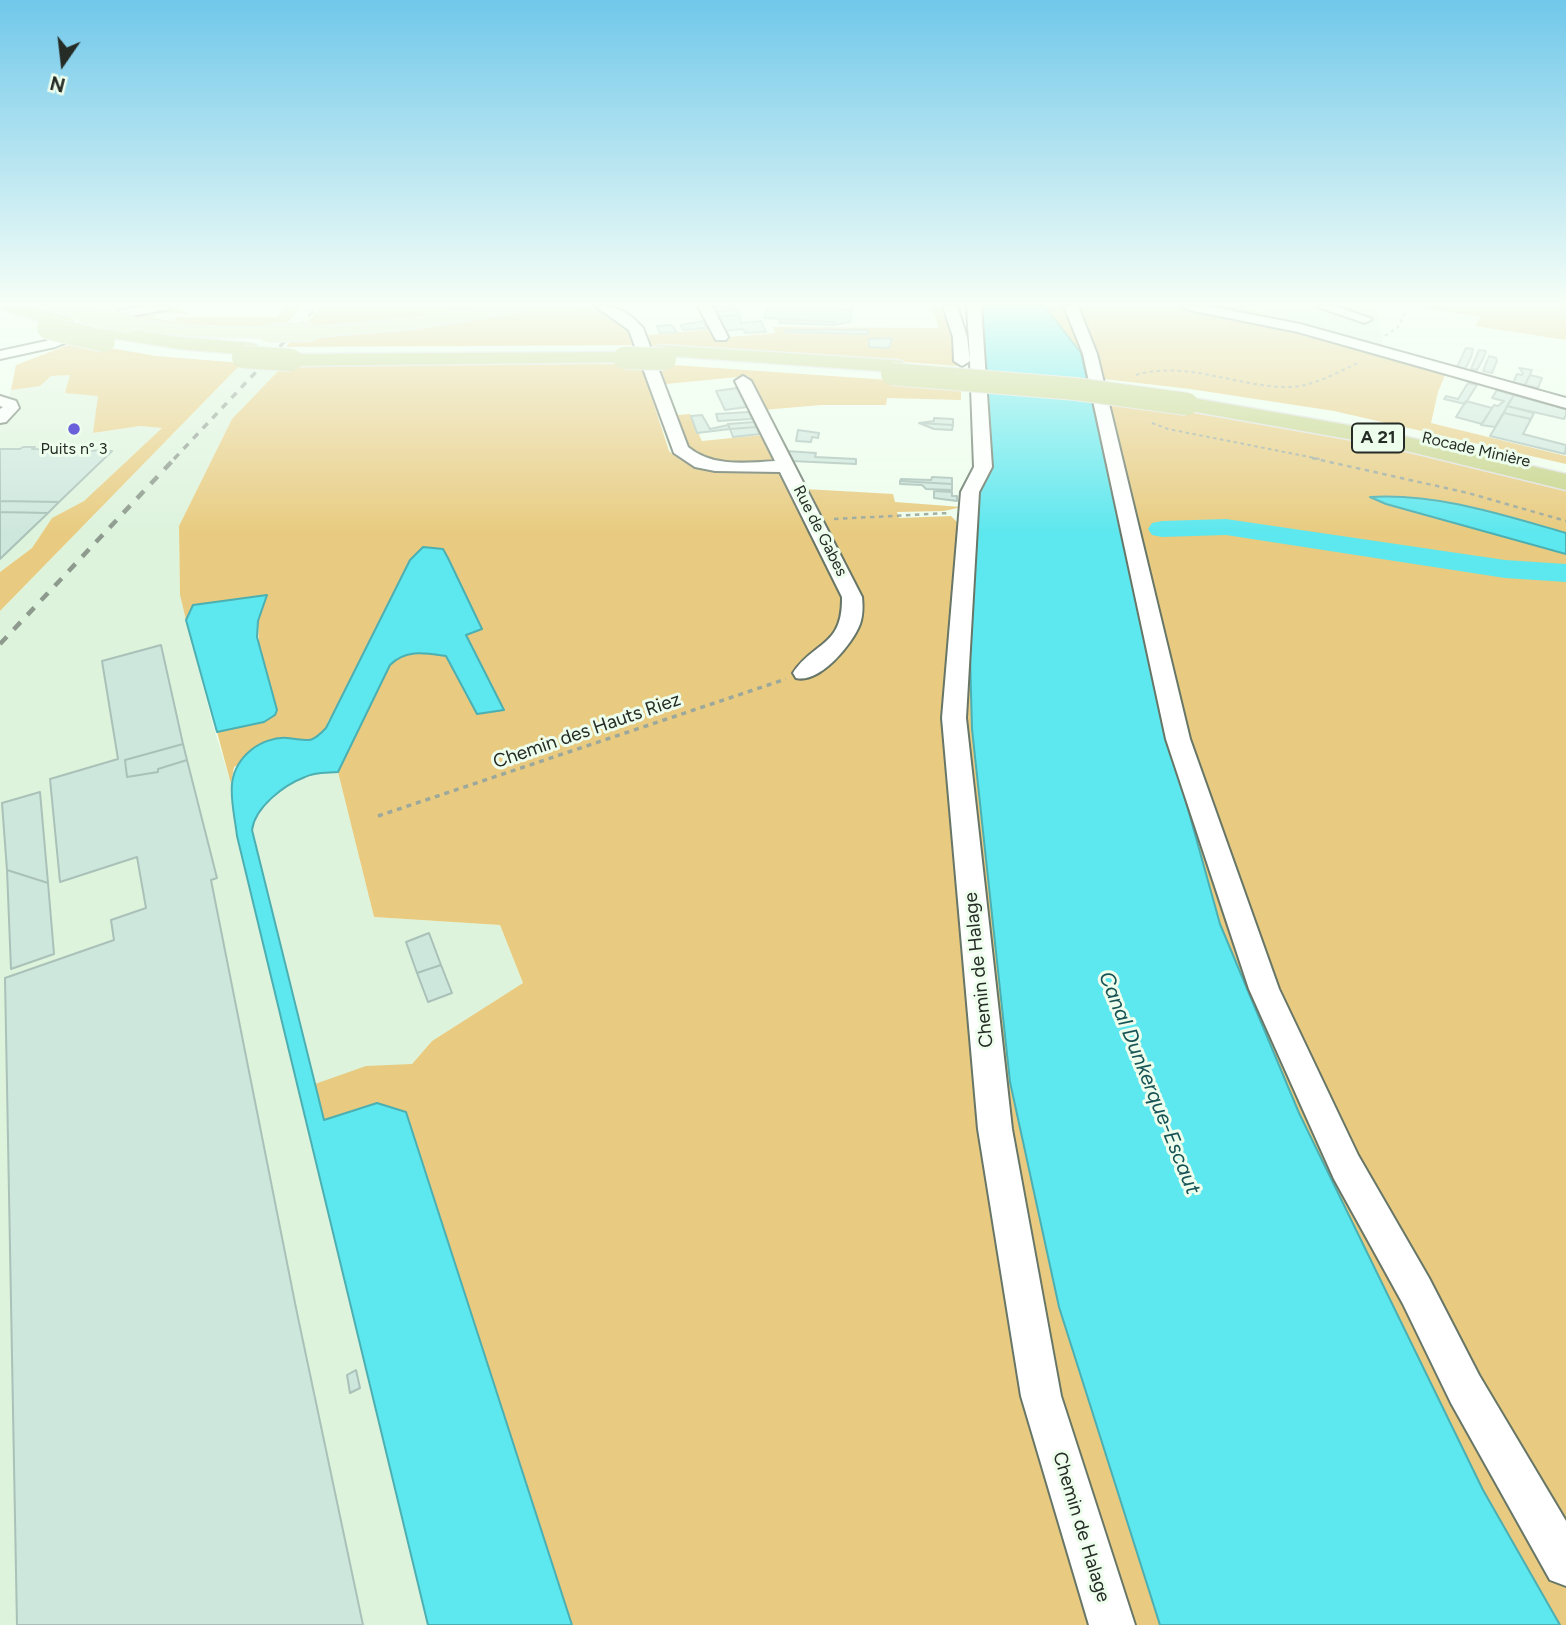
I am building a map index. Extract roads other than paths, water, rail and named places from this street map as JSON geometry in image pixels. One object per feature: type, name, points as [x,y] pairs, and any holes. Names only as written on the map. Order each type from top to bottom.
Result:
[{"type":"highway","name":"Rocade Minière","points":[[1007,382],[1188,399],[1361,425],[1566,472]]},
{"type":"highway","name":"Rocade Minière","points":[[1188,399],[1382,438],[1566,482]]},
{"type":"street","points":[[655,382],[680,450],[686,456],[712,465],[787,466]]},
{"type":"street","name":"Rue de Gabes","points":[[743,382],[848,587],[853,609],[851,624],[842,641],[804,673]]},
{"type":"street","points":[[962,382],[969,502]]},
{"type":"street","name":"Chemin de Halage","points":[[978,382],[983,467],[969,502],[954,718],[995,1129],[1041,1396],[1112,1625]]},
{"type":"street","points":[[1096,382],[1178,739],[1264,989],[1346,1167],[1416,1291],[1470,1398],[1566,1564]]},
{"type":"street","points":[[1489,382],[1566,403]]},
{"type":"street","points":[[0,401],[10,404],[11,408],[0,418]]},
{"type":"water","name":"Canal Dunkerque-Escaut","points":[[984,382],[1088,382],[1166,730],[1220,924],[1299,1113],[1483,1490],[1560,1625],[1160,1625],[1059,1307],[1010,1082],[972,729],[970,657],[978,492],[991,469]]},
{"type":"water","points":[[1370,497],[1420,498],[1445,502],[1566,533],[1566,554],[1386,504]]},
{"type":"water","points":[[423,547],[443,549],[448,558],[482,629],[466,635],[504,710],[477,714],[446,656],[416,653],[403,656],[390,665],[338,772],[312,774],[288,785],[265,805],[254,821],[252,830],[324,1120],[377,1103],[406,1112],[572,1625],[428,1625],[233,812],[233,779],[242,759],[251,750],[278,738],[312,739],[326,728],[410,560]]},
{"type":"water","points":[[267,595],[258,621],[257,637],[277,710],[275,715],[264,722],[217,732],[186,620],[193,605]]},
{"type":"waterway","points":[[1162,529],[1226,527],[1505,569],[1566,573]]},
{"type":"railway","points":[[174,459],[247,382]]},
{"type":"railway","points":[[0,644],[175,458]]},
{"type":"place","name":"Puits n° 3","points":[[74,429]]}]
